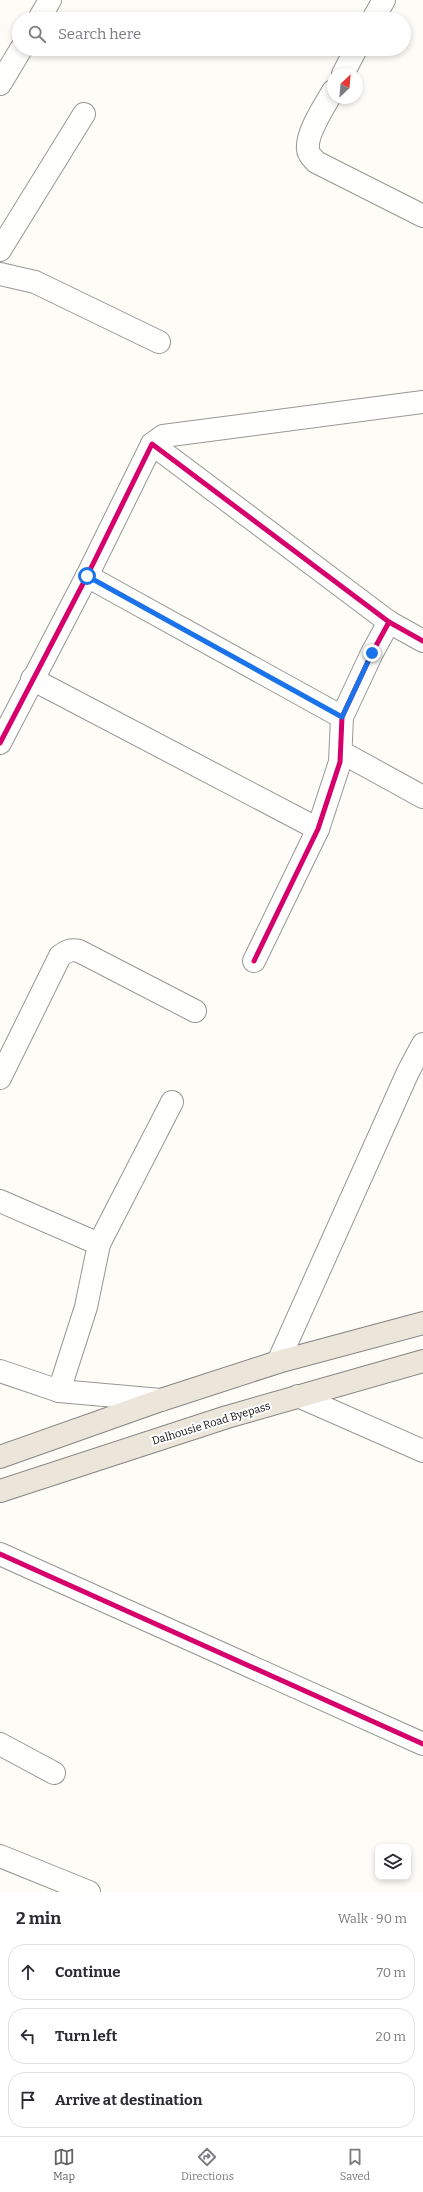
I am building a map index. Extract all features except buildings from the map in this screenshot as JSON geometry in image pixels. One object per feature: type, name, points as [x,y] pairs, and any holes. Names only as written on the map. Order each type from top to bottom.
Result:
[{"type":"highway","points":[[0,1457],[161,1400],[278,1362],[423,1323]]},
{"type":"highway","name":"Dalhousie Road Byepass","points":[[0,1491],[168,1435],[298,1396],[423,1361]]},
{"type":"street","points":[[43,12],[50,0]]},
{"type":"street","points":[[377,12],[384,0]]},
{"type":"street","points":[[0,84],[17,56]]},
{"type":"street","points":[[346,68],[352,56]]},
{"type":"street","points":[[327,102],[314,126],[308,145],[310,156],[316,162],[423,216]]},
{"type":"street","points":[[0,250],[84,114]]},
{"type":"street","points":[[0,274],[35,282],[159,342]]},
{"type":"street","points":[[0,743],[87,576],[152,444],[163,436],[423,402]]},
{"type":"street","points":[[152,444],[389,622],[423,641]]},
{"type":"street","points":[[87,576],[342,717]]},
{"type":"street","points":[[254,961],[318,829],[340,762],[342,717],[372,653],[389,622]]},
{"type":"street","points":[[32,679],[318,829]]},
{"type":"street","points":[[340,752],[423,797]]},
{"type":"street","points":[[0,1078],[60,956],[67,952],[73,950],[79,952],[195,1011]]},
{"type":"street","points":[[278,1362],[408,1072],[423,1044]]},
{"type":"street","points":[[59,1392],[86,1307],[99,1244],[172,1102]]},
{"type":"street","points":[[0,1201],[99,1244]]},
{"type":"street","points":[[0,1371],[59,1392],[161,1400]]},
{"type":"street","points":[[298,1396],[423,1451]]},
{"type":"street","points":[[0,1554],[423,1744]]},
{"type":"street","points":[[0,1744],[54,1773]]},
{"type":"street","points":[[0,1856],[89,1892]]},
{"type":"cycle path","points":[[0,743],[87,576],[152,444],[389,622],[423,641]]},
{"type":"cycle path","points":[[254,961],[318,829],[340,762],[342,717],[372,653],[389,622]]},
{"type":"cycle path","points":[[0,1554],[423,1744]]},
{"type":"route","points":[[87,576],[342,717],[372,653]]}]
